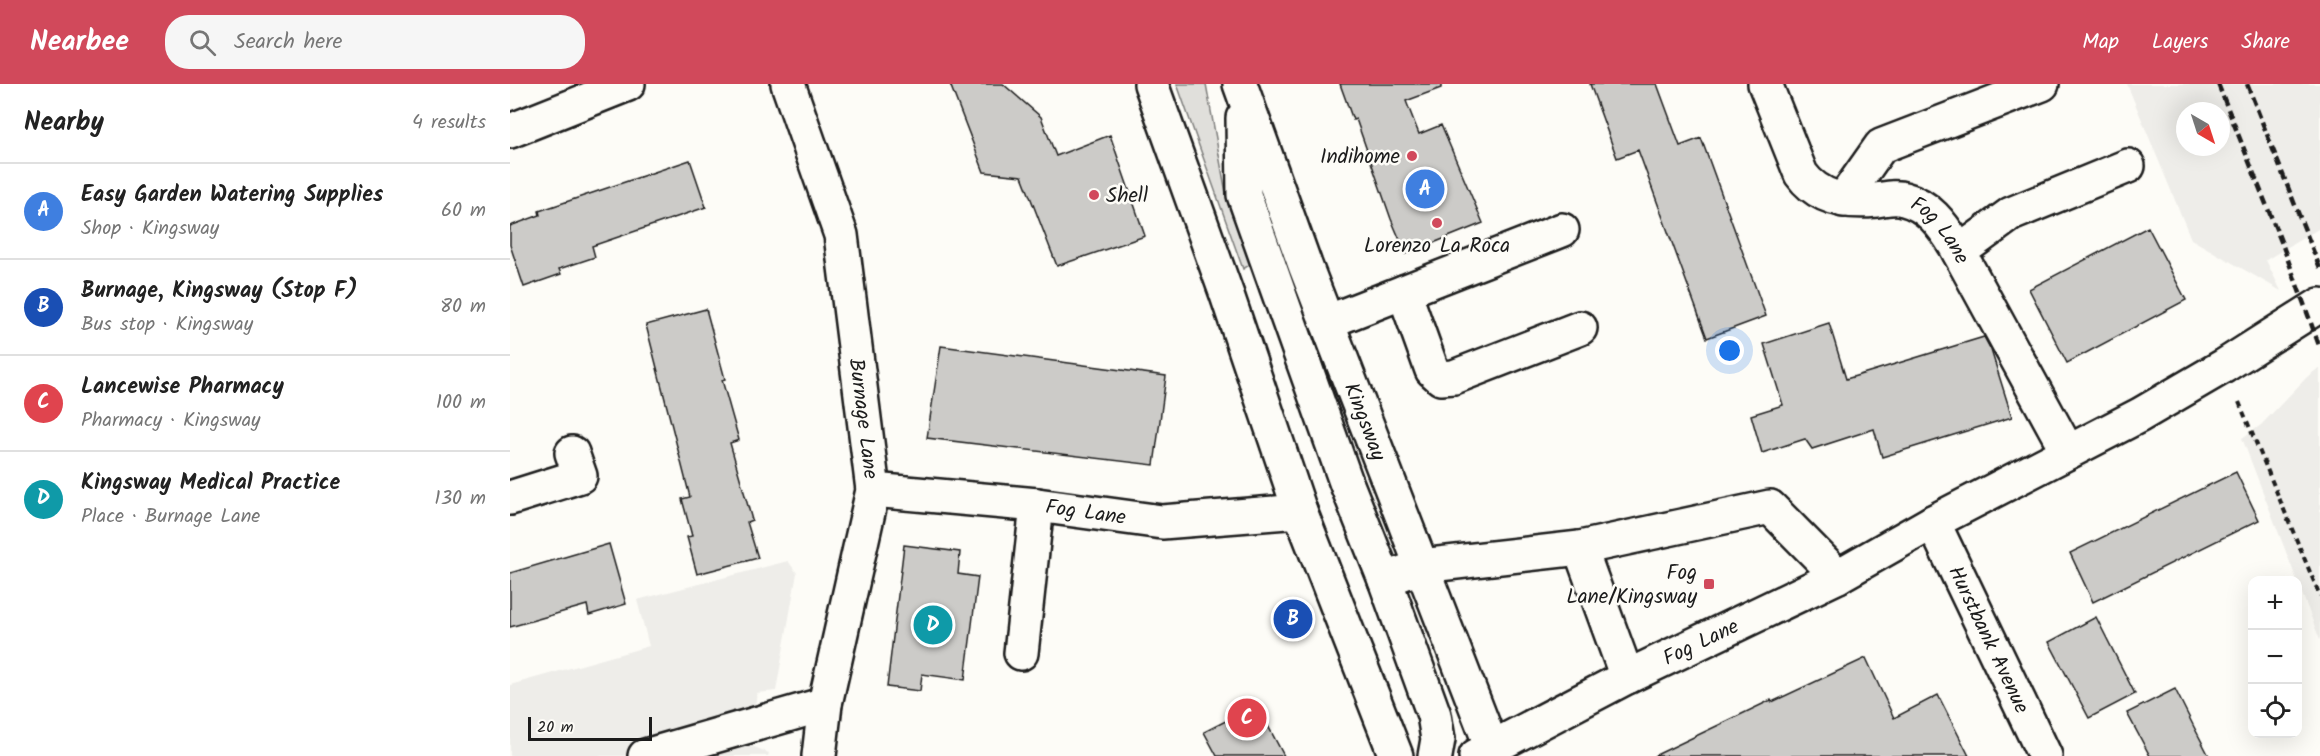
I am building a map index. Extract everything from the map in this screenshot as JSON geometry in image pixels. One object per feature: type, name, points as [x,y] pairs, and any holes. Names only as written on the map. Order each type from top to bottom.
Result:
[{"type":"main road","points":[[510,130],[628,84]]},
{"type":"main road","name":"Burnage Lane","points":[[788,84],[841,235],[873,490],[825,704],[819,756]]},
{"type":"main road","points":[[1150,84],[1227,295],[1300,511],[1396,756]]},
{"type":"main road","name":"Fog Lane","points":[[1765,84],[1801,174],[1809,185],[1842,200],[1897,198],[1916,204],[1933,214],[1959,252],[2068,452]]},
{"type":"main road","points":[[1842,200],[1881,146],[2042,84]]},
{"type":"main road","points":[[1241,88],[1244,195],[1346,482],[1385,580],[1434,715],[1438,739],[1435,756]]},
{"type":"main road","name":"Kingsway","points":[[1241,88],[1420,566],[1487,754]]},
{"type":"main road","points":[[1959,252],[2011,214],[2128,166]]},
{"type":"main road","points":[[1327,322],[1562,230]]},
{"type":"main road","points":[[1227,295],[1273,277]]},
{"type":"main road","points":[[1404,292],[1432,370],[1441,378],[1454,377],[1580,328]]},
{"type":"main road","name":"Fog Lane","points":[[1487,754],[1627,677],[1838,576],[1933,522],[2140,415],[2224,366],[2320,305]]},
{"type":"main road","points":[[510,498],[580,476],[572,453]]},
{"type":"main road","name":"Fog Lane","points":[[873,490],[1037,505],[1162,522],[1300,511]]},
{"type":"main road","points":[[1021,653],[1037,505]]},
{"type":"main road","points":[[1385,580],[1420,566],[1580,548],[1770,507],[1838,576]]},
{"type":"main road","name":"Hurstbank Avenue","points":[[1933,522],[2045,756]]},
{"type":"main road","points":[[1580,548],[1627,677]]},
{"type":"main road","points":[[645,756],[825,704]]},
{"type":"path","points":[[2224,366],[2320,596]]},
{"type":"shaded area","points":[[1177,84],[1206,84],[1228,204],[1251,264],[1243,269]]},
{"type":"shaded area","points":[[2127,84],[2320,84],[2320,228],[2266,260],[2281,291],[2191,239]]},
{"type":"shaded area","points":[[2320,367],[2320,640],[2302,593],[2302,576],[2295,576],[2242,438],[2261,425],[2307,377]]},
{"type":"shaded area","points":[[788,561],[797,573],[776,691],[757,693],[749,745],[769,753],[768,756],[510,756],[510,685],[649,646],[637,600]]},
{"type":"building","points":[[950,84],[1003,84],[1041,117],[1056,156],[1110,135],[1145,236],[1057,266],[1022,176],[984,172]]},
{"type":"building","points":[[1340,84],[1441,84],[1441,88],[1406,101],[1419,134],[1441,125],[1483,223],[1406,254],[1391,219],[1356,119],[1353,120]]},
{"type":"building","points":[[1590,84],[1657,84],[1680,146],[1701,138],[1766,316],[1707,338],[1638,150],[1617,158]]},
{"type":"building","points":[[690,160],[706,207],[592,246],[595,257],[559,269],[561,274],[524,287],[510,245],[510,226],[540,215],[539,211]]},
{"type":"building","points":[[2148,227],[2186,300],[2067,363],[2029,289]]},
{"type":"building","points":[[706,309],[725,379],[722,380],[739,440],[730,443],[752,520],[747,522],[758,558],[697,574],[687,537],[692,536],[682,499],[690,497],[646,325]]},
{"type":"building","points":[[1829,323],[1846,379],[1984,337],[1991,350],[2012,417],[1882,457],[1874,429],[1812,449],[1805,439],[1762,453],[1751,415],[1783,405],[1764,344]]},
{"type":"building","points":[[941,346],[1166,376],[1154,465],[927,438]]},
{"type":"building","points":[[2236,472],[2259,520],[2093,602],[2070,553]]},
{"type":"building","points":[[609,544],[626,604],[589,615],[587,605],[510,627],[510,573]]},
{"type":"building","points":[[904,545],[960,552],[958,574],[978,577],[965,680],[922,674],[920,691],[887,687]]},
{"type":"building","points":[[2096,617],[2135,694],[2089,718],[2049,642]]},
{"type":"building","points":[[1866,658],[1894,718],[1938,695],[1969,756],[1654,756],[1771,700],[1772,702]]},
{"type":"building","points":[[2175,689],[2209,756],[2150,756],[2127,713]]},
{"type":"building","points":[[1257,705],[1284,756],[1217,756],[1204,732]]},
{"type":"railway","points":[[2218,84],[2284,249],[2320,348]]},
{"type":"railway","points":[[2247,84],[2320,268]]},
{"type":"place","name":"Indihome","points":[[1412,156]]},
{"type":"place","name":"Easy Garden Watering Supplies","points":[[1425,189]]},
{"type":"place","name":"Shell","points":[[1094,195]]},
{"type":"place","name":"Lorenzo La Roca","points":[[1437,223]]},
{"type":"place","name":"Fog Lane/Kingsway","points":[[1709,584]]},
{"type":"place","name":"Burnage, Kingsway (Stop F)","points":[[1293,619]]},
{"type":"place","name":"Kingsway Medical Practice","points":[[933,625]]},
{"type":"place","name":"Lancewise Pharmacy","points":[[1247,718]]}]
